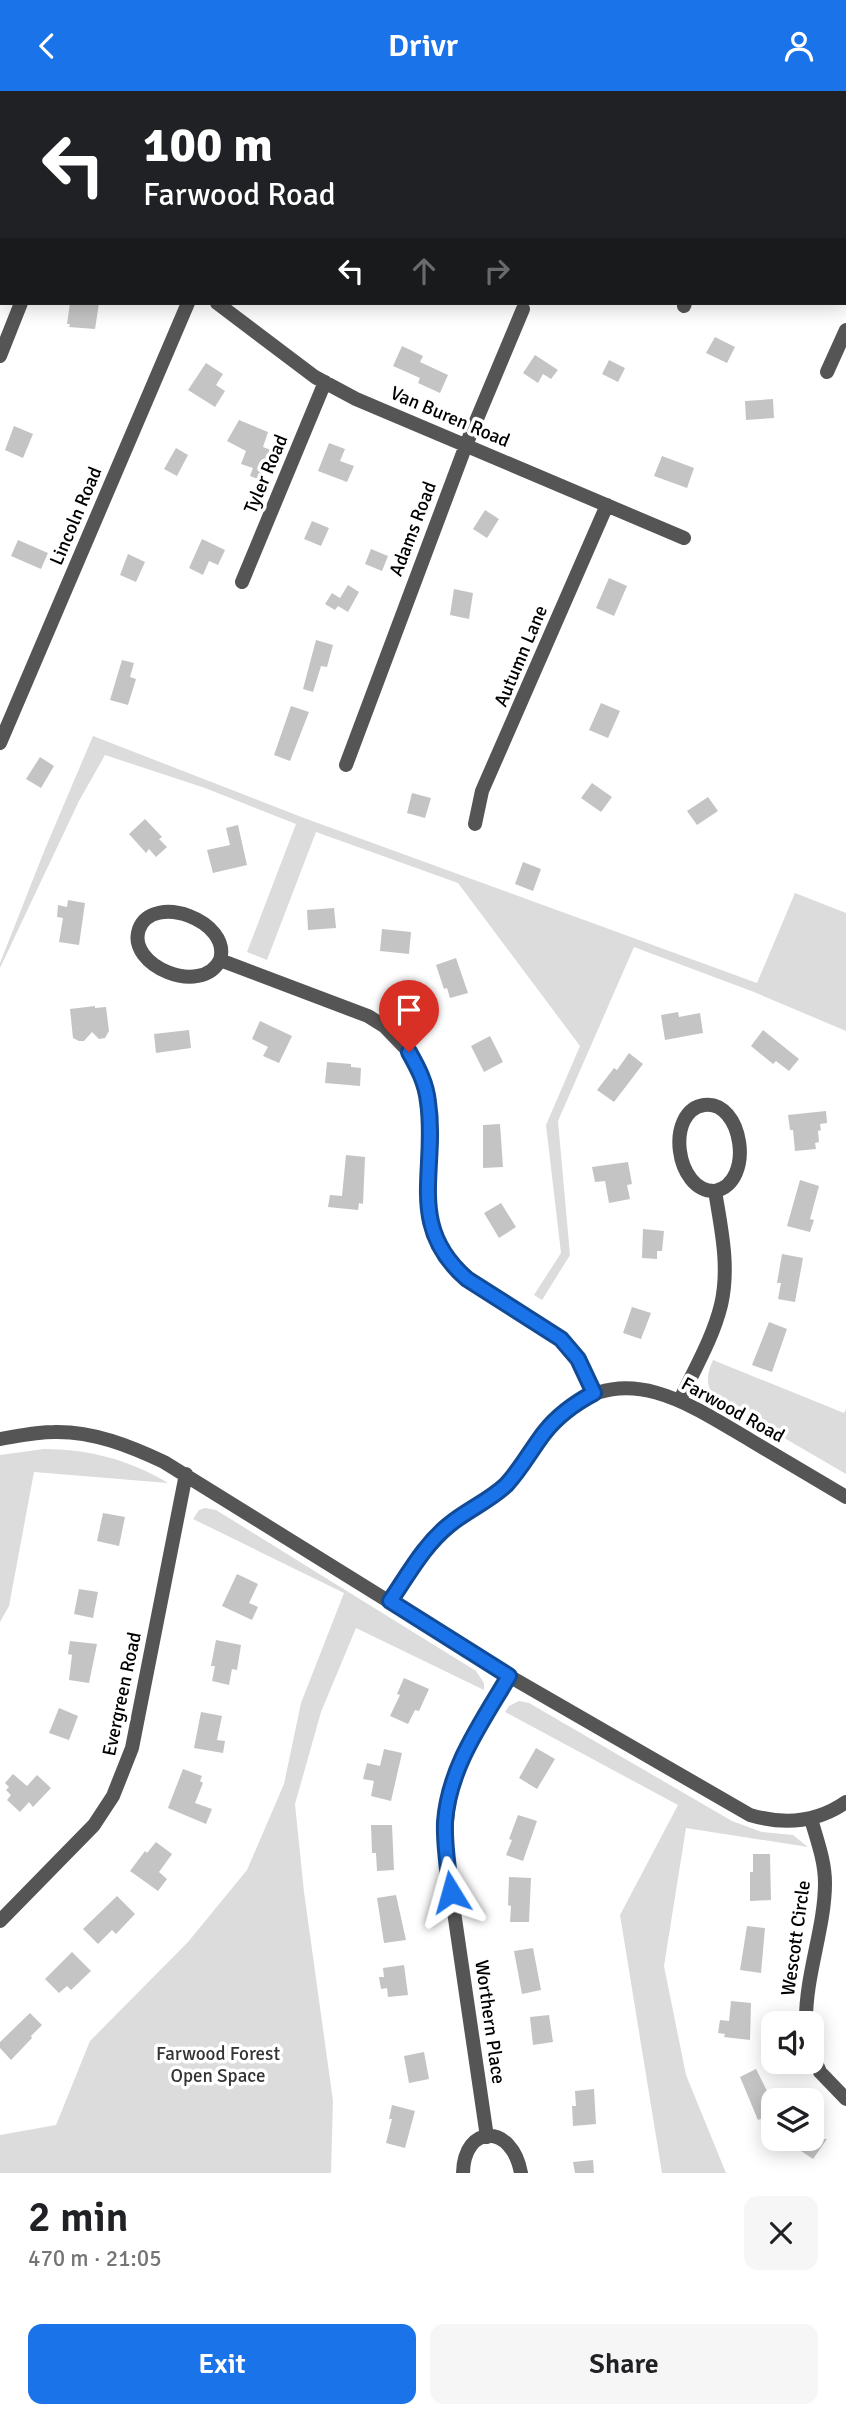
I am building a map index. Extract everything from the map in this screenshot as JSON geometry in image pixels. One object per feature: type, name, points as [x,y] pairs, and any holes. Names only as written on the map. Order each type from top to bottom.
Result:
[{"type":"street","points":[[0,356],[21,305]]},
{"type":"street","name":"Lincoln Road","points":[[2,735],[187,305]]},
{"type":"street","name":"Van Buren Road","points":[[220,305],[325,382],[356,399],[684,538]]},
{"type":"street","name":"Adams Road","points":[[346,765],[466,445],[523,309]]},
{"type":"street","points":[[827,372],[846,330]]},
{"type":"street","name":"Tyler Road","points":[[242,582],[325,382]]},
{"type":"street","name":"Autumn Lane","points":[[475,824],[482,791],[607,505]]},
{"type":"street","points":[[159,912],[190,917],[217,934],[222,944],[220,960],[211,973],[200,977],[169,972],[143,955],[138,945],[139,929],[145,920],[159,912]]},
{"type":"street","points":[[220,960],[368,1016],[397,1038],[418,1067],[425,1085],[429,1121],[428,1202],[431,1227],[442,1251],[467,1279],[561,1339],[578,1359],[594,1393]]},
{"type":"street","points":[[704,1105],[720,1107],[729,1114],[738,1144],[737,1175],[730,1184],[715,1191],[700,1188],[691,1181],[685,1171],[681,1151],[680,1132],[683,1121],[689,1111],[704,1105]]},
{"type":"street","points":[[680,1400],[716,1320],[722,1298],[725,1260],[715,1191]]},
{"type":"street","name":"Farwood Road","points":[[390,1601],[417,1560],[438,1535],[501,1489],[554,1422],[574,1404],[594,1393],[636,1388],[680,1400],[846,1497]]},
{"type":"street","points":[[0,1439],[40,1432],[85,1434],[143,1452],[186,1474],[509,1676],[750,1815],[795,1821],[811,1819],[846,1803]]},
{"type":"street","name":"Evergreen Road","points":[[0,1921],[94,1825],[124,1773],[132,1748],[186,1474]]},
{"type":"street","name":"Worthern Place","points":[[487,2137],[447,1864],[445,1821],[449,1792],[457,1770],[509,1676]]},
{"type":"street","name":"Wescott Circle","points":[[806,2011],[825,1884],[821,1854],[811,1819]]},
{"type":"street","points":[[823,2074],[846,2099]]},
{"type":"street","points":[[463,2173],[464,2158],[469,2147],[477,2140],[487,2137],[503,2139],[512,2147],[521,2173]]},
{"type":"green space","points":[[93,736],[304,818],[757,983],[795,893],[846,913],[846,1031],[754,992],[634,947],[558,1121],[570,1255],[542,1300],[534,1295],[561,1253],[546,1125],[580,1046],[458,883],[316,832],[267,960],[247,952],[296,824],[205,788],[105,755],[79,801],[0,968],[45,849]]},
{"type":"green space","points":[[713,1360],[844,1413],[846,1409],[846,1474],[714,1397],[708,1379]]},
{"type":"green space","points":[[44,1449],[109,1457],[168,1483],[34,1472],[9,1606],[0,1622],[0,1455]]},
{"type":"green space","name":"Farwood Forest Open Space","points":[[199,1510],[216,1510],[476,1671],[484,1683],[484,1690],[356,1628],[321,1712],[295,1804],[304,1892],[333,2101],[331,2173],[0,2173],[0,2135],[56,2125],[90,2041],[188,1942],[247,1870],[284,1784],[301,1703],[344,1593],[193,1519]]},
{"type":"green space","points":[[519,1701],[529,1703],[732,1821],[762,1832],[793,1835],[808,1847],[686,1828],[664,1966],[686,2075],[726,2173],[662,2173],[620,1915],[678,1805],[505,1712],[509,1706]]},
{"type":"building","points":[[70,305],[99,305],[95,329],[69,327],[70,324],[67,324]]},
{"type":"building","points":[[715,337],[735,347],[727,363],[706,353]]},
{"type":"building","points":[[402,346],[423,356],[420,362],[448,375],[440,393],[418,383],[420,378],[393,366]]},
{"type":"building","points":[[535,355],[558,370],[551,379],[543,374],[538,383],[523,373]]},
{"type":"building","points":[[609,360],[625,368],[618,382],[602,374]]},
{"type":"building","points":[[206,363],[223,374],[216,385],[225,391],[215,407],[188,390]]},
{"type":"building","points":[[773,399],[774,418],[746,420],[745,401]]},
{"type":"building","points":[[239,420],[268,432],[263,447],[271,450],[269,456],[273,458],[264,481],[250,476],[253,468],[241,464],[246,451],[227,441]]},
{"type":"building","points":[[14,426],[33,434],[23,458],[5,450]]},
{"type":"building","points":[[329,443],[345,449],[340,461],[354,466],[347,482],[318,471]]},
{"type":"building","points":[[176,448],[188,455],[177,476],[164,469]]},
{"type":"building","points":[[662,456],[694,468],[687,488],[654,476]]},
{"type":"building","points":[[485,510],[499,519],[487,538],[473,529]]},
{"type":"building","points":[[312,521],[329,528],[321,546],[304,539]]},
{"type":"building","points":[[202,539],[225,550],[218,565],[209,561],[203,575],[189,568]]},
{"type":"building","points":[[18,540],[48,553],[41,569],[11,556]]},
{"type":"building","points":[[371,549],[388,556],[382,571],[365,564]]},
{"type":"building","points":[[128,554],[145,562],[136,582],[120,575]]},
{"type":"building","points":[[609,578],[627,586],[614,616],[596,608]]},
{"type":"building","points":[[348,585],[359,592],[348,612],[338,606],[335,610],[325,604],[332,593],[340,598]]},
{"type":"building","points":[[454,589],[473,593],[469,619],[450,615]]},
{"type":"building","points":[[316,640],[333,645],[327,667],[321,666],[313,692],[303,689]]},
{"type":"building","points":[[122,660],[134,663],[130,677],[136,679],[128,705],[110,700]]},
{"type":"building","points":[[601,703],[620,711],[608,738],[589,730]]},
{"type":"building","points":[[291,706],[309,712],[290,761],[274,755]]},
{"type":"building","points":[[40,757],[54,766],[41,788],[26,779]]},
{"type":"building","points":[[592,783],[612,797],[601,812],[581,798]]},
{"type":"building","points":[[412,793],[431,798],[425,818],[407,813]]},
{"type":"building","points":[[708,797],[718,811],[697,825],[687,811]]},
{"type":"building","points":[[145,819],[162,837],[159,839],[167,847],[156,857],[149,849],[146,853],[129,834]]},
{"type":"building","points":[[238,825],[247,865],[213,873],[207,850],[230,845],[226,828]]},
{"type":"building","points":[[523,862],[541,869],[533,891],[515,884]]},
{"type":"building","points":[[68,900],[85,903],[79,945],[59,942],[63,918],[57,917],[58,905],[67,907]]},
{"type":"building","points":[[334,908],[336,928],[308,930],[307,910]]},
{"type":"building","points":[[382,929],[411,932],[409,954],[380,951]]},
{"type":"building","points":[[456,958],[468,993],[450,998],[436,965]]},
{"type":"building","points":[[106,1007],[109,1031],[105,1038],[99,1039],[92,1032],[84,1041],[73,1038],[70,1009]]},
{"type":"building","points":[[678,1012],[679,1017],[700,1013],[703,1033],[665,1040],[661,1015]]},
{"type":"building","points":[[260,1021],[292,1036],[279,1063],[263,1056],[268,1047],[252,1039]]},
{"type":"building","points":[[189,1030],[191,1048],[156,1053],[154,1034]]},
{"type":"building","points":[[763,1030],[799,1059],[789,1071],[776,1061],[773,1064],[751,1046]]},
{"type":"building","points":[[490,1036],[503,1062],[484,1072],[471,1046]]},
{"type":"building","points":[[629,1053],[643,1064],[614,1102],[597,1090]]},
{"type":"building","points":[[327,1062],[351,1064],[351,1067],[361,1068],[360,1086],[325,1083]]},
{"type":"building","points":[[826,1111],[827,1123],[820,1124],[816,1149],[795,1151],[788,1115]]},
{"type":"building","points":[[500,1124],[503,1167],[483,1168],[483,1125]]},
{"type":"building","points":[[346,1155],[365,1157],[363,1204],[359,1203],[358,1210],[328,1207],[330,1195],[342,1196]]},
{"type":"building","points":[[628,1162],[632,1184],[627,1185],[630,1199],[609,1203],[605,1181],[595,1182],[592,1167]]},
{"type":"building","points":[[800,1180],[819,1186],[810,1219],[814,1220],[810,1232],[787,1226]]},
{"type":"building","points":[[501,1203],[516,1227],[499,1238],[484,1213]]},
{"type":"building","points":[[643,1229],[664,1231],[662,1251],[657,1251],[657,1259],[642,1258]]},
{"type":"building","points":[[782,1254],[803,1258],[795,1302],[778,1299],[781,1283],[777,1283]]},
{"type":"building","points":[[632,1307],[651,1313],[641,1339],[623,1333]]},
{"type":"building","points":[[769,1322],[787,1329],[772,1372],[752,1365]]},
{"type":"building","points":[[103,1513],[125,1517],[119,1546],[97,1541]]},
{"type":"building","points":[[237,1574],[258,1584],[249,1603],[258,1607],[252,1620],[222,1606]]},
{"type":"building","points":[[79,1589],[98,1592],[93,1618],[74,1614]]},
{"type":"building","points":[[216,1640],[241,1645],[237,1670],[232,1669],[229,1685],[212,1681],[215,1666],[211,1666]]},
{"type":"building","points":[[70,1641],[97,1644],[89,1683],[69,1680],[72,1655],[68,1654]]},
{"type":"building","points":[[404,1678],[429,1689],[419,1711],[415,1710],[408,1724],[390,1716],[400,1695],[397,1694]]},
{"type":"building","points":[[59,1708],[78,1716],[69,1740],[49,1733]]},
{"type":"building","points":[[201,1712],[222,1716],[217,1740],[225,1741],[223,1753],[194,1748]]},
{"type":"building","points":[[536,1748],[555,1759],[537,1789],[519,1778]]},
{"type":"building","points":[[384,1749],[402,1753],[391,1801],[371,1796],[374,1781],[363,1779],[367,1763],[380,1766]]},
{"type":"building","points":[[183,1769],[202,1776],[200,1781],[203,1783],[195,1803],[212,1809],[206,1824],[168,1808]]},
{"type":"building","points":[[13,1774],[27,1786],[37,1775],[51,1788],[33,1807],[29,1802],[20,1812],[7,1800],[11,1795],[6,1790],[9,1787],[5,1783]]},
{"type":"building","points":[[518,1815],[537,1821],[523,1861],[506,1855]]},
{"type":"building","points":[[371,1825],[392,1825],[394,1870],[377,1871],[376,1853],[372,1853]]},
{"type":"building","points":[[156,1842],[172,1854],[159,1872],[167,1879],[158,1891],[130,1871],[145,1851],[147,1853]]},
{"type":"building","points":[[753,1854],[770,1854],[771,1900],[750,1901]]},
{"type":"building","points":[[509,1877],[531,1878],[529,1922],[510,1922]]},
{"type":"building","points":[[396,1895],[406,1940],[384,1943],[377,1898]]},
{"type":"building","points":[[117,1896],[135,1914],[116,1934],[112,1930],[98,1944],[83,1929]]},
{"type":"building","points":[[747,1926],[765,1928],[761,1973],[740,1970]]},
{"type":"building","points":[[533,1948],[541,1990],[522,1994],[514,1951]]},
{"type":"building","points":[[72,1952],[91,1971],[71,1990],[67,1986],[59,1993],[45,1979]]},
{"type":"building","points":[[404,1965],[408,1995],[388,1997],[387,1988],[381,1989],[379,1977],[384,1977],[383,1968]]},
{"type":"building","points":[[731,2001],[751,2003],[750,2040],[724,2037],[725,2034],[718,2033],[720,2020],[729,2021]]},
{"type":"building","points":[[30,2013],[42,2025],[11,2060],[0,2048],[0,2042]]},
{"type":"building","points":[[549,2015],[553,2042],[533,2045],[530,2017]]},
{"type":"building","points":[[424,2052],[429,2079],[409,2083],[404,2056]]},
{"type":"building","points":[[756,2069],[766,2088],[761,2088],[761,2119],[758,2120],[740,2077]]},
{"type":"building","points":[[594,2089],[596,2124],[573,2126],[572,2106],[576,2106],[575,2091]]},
{"type":"building","points":[[392,2105],[415,2111],[405,2148],[386,2143],[392,2119],[389,2119]]},
{"type":"building","points":[[801,2151],[819,2151],[813,2159]]},
{"type":"building","points":[[593,2160],[594,2173],[575,2173],[573,2162]]},
{"type":"route","points":[[409,1052],[418,1067],[429,1103],[428,1202],[435,1239],[448,1261],[467,1279],[561,1339],[584,1368],[594,1393],[562,1413],[506,1484],[438,1535],[417,1560],[390,1601],[509,1676],[469,1744],[449,1792],[445,1843],[451,1892]]}]
